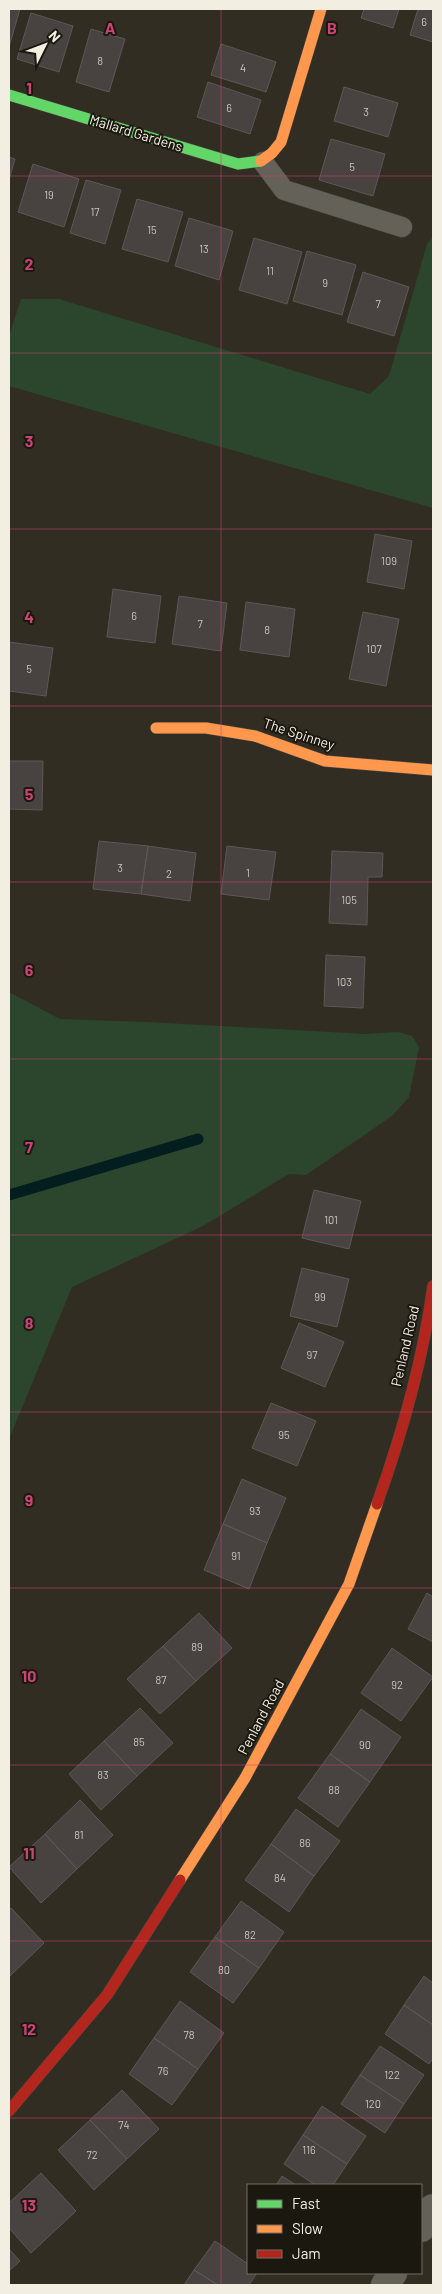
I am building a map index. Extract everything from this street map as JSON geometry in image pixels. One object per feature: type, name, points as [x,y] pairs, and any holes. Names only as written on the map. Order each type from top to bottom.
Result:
[{"type":"street","points":[[263,162],[274,154],[281,142],[321,9]]},
{"type":"street","name":"Mallard Gardens","points":[[9,95],[238,164],[251,166],[263,162]]},
{"type":"street","name":"The Spinney","points":[[156,728],[206,728],[255,736],[324,761],[433,770]]},
{"type":"street","name":"Penland Road","points":[[9,2111],[112,1986],[245,1778],[349,1584],[398,1444],[432,1310],[433,1286]]},
{"type":"street","points":[[422,2226],[433,2208]]},
{"type":"street","points":[[385,2285],[392,2274]]},
{"type":"lane","points":[[263,162],[284,190],[402,227]]},
{"type":"green space","points":[[433,237],[433,508],[9,386],[9,336],[21,299],[59,299],[370,394],[389,376],[427,244]]},
{"type":"green space","points":[[9,992],[60,1019],[366,1034],[398,1032],[412,1036],[419,1047],[409,1097],[392,1116],[306,1175],[289,1174],[201,1227],[72,1287],[9,1439]]},
{"type":"building","points":[[9,9],[20,9],[9,47]]},
{"type":"building","points":[[364,9],[399,9],[393,28],[361,18]]},
{"type":"building","points":[[418,9],[433,9],[433,42],[410,35]]},
{"type":"building","points":[[31,13],[73,26],[59,72],[17,59]]},
{"type":"building","points":[[91,29],[125,39],[109,92],[76,82]]},
{"type":"building","points":[[221,44],[276,62],[266,92],[211,75]]},
{"type":"building","points":[[208,82],[261,100],[250,134],[197,117]]},
{"type":"building","points":[[344,87],[398,103],[388,137],[334,121]]},
{"type":"building","points":[[331,139],[385,154],[373,196],[319,180]]},
{"type":"building","points":[[9,157],[15,159],[9,180]]},
{"type":"building","points":[[33,164],[79,179],[64,227],[18,212]]},
{"type":"building","points":[[86,180],[121,190],[105,244],[70,233]]},
{"type":"building","points":[[137,199],[183,212],[168,262],[122,249]]},
{"type":"building","points":[[189,218],[233,231],[219,280],[175,266]]},
{"type":"building","points":[[254,238],[302,252],[287,304],[239,290]]},
{"type":"building","points":[[307,251],[356,265],[342,315],[293,301]]},
{"type":"building","points":[[363,272],[409,287],[394,336],[347,322]]},
{"type":"building","points":[[375,534],[412,541],[404,589],[367,582]]},
{"type":"building","points":[[113,589],[161,596],[155,643],[107,637]]},
{"type":"building","points":[[179,596],[227,603],[221,651],[172,644]]},
{"type":"building","points":[[246,602],[295,609],[289,657],[240,650]]},
{"type":"building","points":[[363,612],[399,619],[386,686],[349,679]]},
{"type":"building","points":[[9,642],[53,648],[46,696],[9,691]]},
{"type":"building","points":[[9,761],[43,761],[42,810],[9,809]]},
{"type":"building","points":[[99,841],[148,846],[141,894],[93,889]]},
{"type":"building","points":[[148,846],[196,853],[190,901],[141,894]]},
{"type":"building","points":[[227,846],[276,852],[269,900],[221,894]]},
{"type":"building","points":[[332,851],[383,853],[382,877],[368,877],[367,925],[329,923]]},
{"type":"building","points":[[326,955],[365,957],[363,1008],[324,1006]]},
{"type":"building","points":[[314,1190],[361,1201],[349,1249],[302,1238]]},
{"type":"building","points":[[302,1268],[349,1279],[337,1327],[290,1316]]},
{"type":"building","points":[[299,1323],[344,1342],[325,1387],[281,1368]]},
{"type":"building","points":[[271,1403],[316,1421],[297,1466],[252,1448]]},
{"type":"building","points":[[242,1479],[286,1498],[267,1543],[223,1524]]},
{"type":"building","points":[[223,1524],[267,1543],[249,1589],[204,1570]]},
{"type":"building","points":[[427,1593],[433,1597],[433,1642],[408,1629]]},
{"type":"building","points":[[199,1613],[232,1648],[196,1681],[163,1646]]},
{"type":"building","points":[[163,1646],[196,1681],[160,1714],[127,1679]]},
{"type":"building","points":[[392,1648],[433,1677],[401,1721],[361,1693]]},
{"type":"building","points":[[140,1708],[173,1743],[137,1776],[104,1741]]},
{"type":"building","points":[[361,1709],[401,1737],[370,1782],[330,1754]]},
{"type":"building","points":[[104,1741],[137,1776],[101,1810],[69,1774]]},
{"type":"building","points":[[330,1754],[370,1782],[338,1827],[298,1798]]},
{"type":"building","points":[[80,1800],[113,1835],[77,1869],[45,1834]]},
{"type":"building","points":[[296,1809],[340,1841],[314,1876],[271,1844]]},
{"type":"building","points":[[45,1834],[77,1869],[41,1903],[9,1867]]},
{"type":"building","points":[[271,1844],[314,1876],[289,1912],[245,1880]]},
{"type":"building","points":[[241,1901],[284,1932],[259,1968],[215,1937]]},
{"type":"building","points":[[11,1908],[44,1943],[9,1977],[9,1910]]},
{"type":"building","points":[[215,1937],[259,1968],[233,2003],[190,1972]]},
{"type":"building","points":[[424,1976],[433,1983],[433,2025],[404,2005]]},
{"type":"building","points":[[180,2001],[224,2033],[198,2069],[154,2038]]},
{"type":"building","points":[[404,2005],[433,2025],[433,2058],[429,2064],[385,2034]]},
{"type":"building","points":[[154,2038],[198,2069],[172,2105],[129,2074]]},
{"type":"building","points":[[380,2046],[424,2075],[404,2104],[360,2075]]},
{"type":"building","points":[[360,2075],[404,2104],[385,2133],[341,2104]]},
{"type":"building","points":[[122,2090],[159,2129],[127,2159],[90,2120]]},
{"type":"building","points":[[322,2106],[366,2136],[347,2164],[303,2135]]},
{"type":"building","points":[[90,2120],[127,2159],[94,2190],[58,2150]]},
{"type":"building","points":[[303,2135],[347,2164],[334,2184],[314,2184],[284,2164]]},
{"type":"building","points":[[41,2173],[76,2211],[31,2253],[9,2228],[9,2203]]},
{"type":"building","points":[[282,2176],[294,2184],[277,2184]]},
{"type":"building","points":[[215,2241],[247,2263],[247,2274],[256,2274],[249,2285],[218,2285],[194,2270]]},
{"type":"building","points":[[9,2249],[20,2261],[9,2271]]},
{"type":"building","points":[[194,2270],[218,2285],[184,2285]]},
{"type":"waterway","points":[[9,1195],[198,1139]]},
{"type":"traffic: fast","points":[[9,95],[238,164],[261,161]]},
{"type":"traffic: slow","points":[[261,161],[272,153],[281,142],[321,9]]},
{"type":"traffic: slow","points":[[156,728],[206,728],[255,736],[325,761],[433,770]]},
{"type":"traffic: slow","points":[[180,1880],[245,1778],[349,1584],[377,1504]]},
{"type":"traffic: jam","points":[[377,1504],[411,1396],[424,1341],[433,1286]]},
{"type":"traffic: jam","points":[[9,2111],[107,1995],[180,1880]]}]
